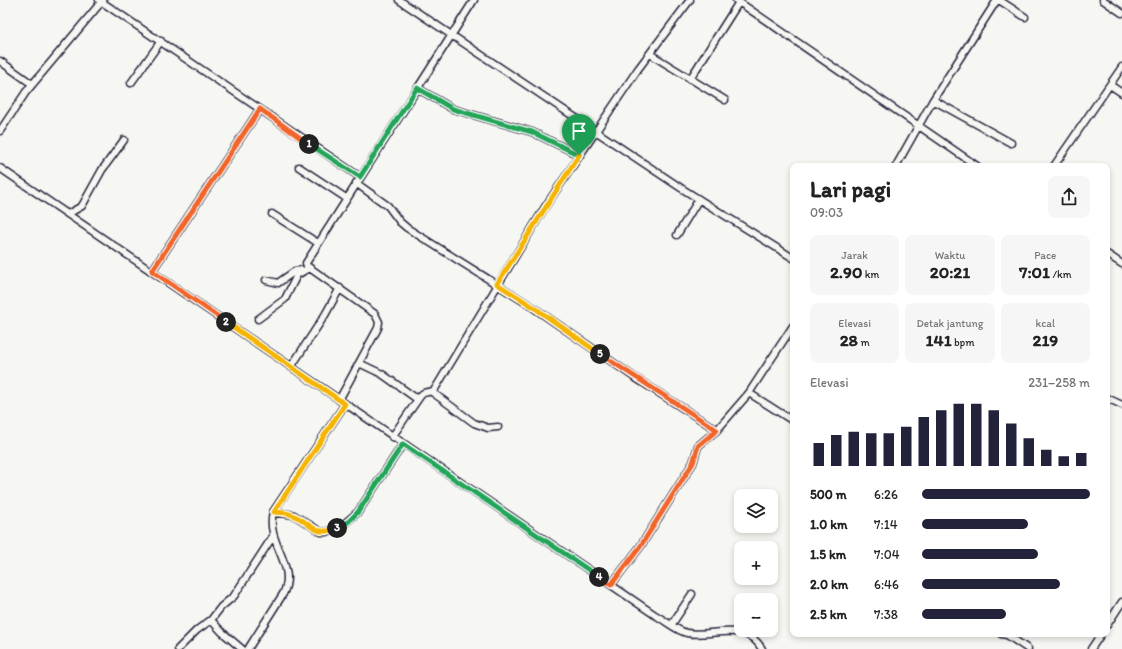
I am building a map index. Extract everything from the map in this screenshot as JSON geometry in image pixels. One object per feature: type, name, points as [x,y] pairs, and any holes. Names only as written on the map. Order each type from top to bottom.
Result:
[{"type":"street","points":[[399,0],[596,130],[679,187],[790,256]]},
{"type":"street","points":[[339,400],[378,328],[379,322],[375,314],[340,288],[309,268],[306,263],[346,198],[474,0]]},
{"type":"street","points":[[432,392],[497,284],[579,155],[690,0]]},
{"type":"street","points":[[898,163],[920,126],[933,100],[998,0],[1025,17]]},
{"type":"street","points":[[1103,0],[1122,13]]},
{"type":"street","points":[[0,131],[32,84],[101,1],[260,109],[358,180],[388,206],[403,225],[530,305],[634,377],[717,430]]},
{"type":"street","points":[[690,79],[738,1],[973,163]]},
{"type":"street","points":[[131,83],[161,41]]},
{"type":"street","points":[[650,54],[725,100]]},
{"type":"street","points":[[0,61],[32,84]]},
{"type":"street","points":[[1056,163],[1122,67]]},
{"type":"street","points":[[1110,85],[1122,93]]},
{"type":"street","points":[[417,88],[453,109],[532,132],[579,155]]},
{"type":"street","points":[[933,100],[1011,143]]},
{"type":"street","points":[[152,271],[260,109]]},
{"type":"street","points":[[68,214],[82,206],[102,170],[124,140]]},
{"type":"street","points":[[298,167],[346,198]]},
{"type":"street","points":[[0,168],[392,437],[611,585],[672,624],[688,634],[734,632],[753,640],[762,649]]},
{"type":"street","points":[[677,235],[699,200]]},
{"type":"street","points":[[272,214],[318,243]]},
{"type":"street","points":[[1110,256],[1122,264]]},
{"type":"street","points":[[266,280],[278,283],[295,271],[309,268]]},
{"type":"street","points":[[258,319],[285,299],[297,275],[302,270]]},
{"type":"street","points":[[290,367],[325,315],[340,288]]},
{"type":"street","points":[[611,585],[640,547],[693,463],[698,446],[717,430],[749,393],[790,331]]},
{"type":"street","points":[[359,362],[382,374],[417,399]]},
{"type":"street","points":[[392,437],[417,399],[424,392],[432,392],[474,423],[488,428],[498,427]]},
{"type":"street","points":[[749,393],[790,419]]},
{"type":"street","points":[[1110,399],[1122,404]]},
{"type":"street","points":[[248,649],[288,585],[288,571],[274,536],[272,521],[274,512],[345,404]]},
{"type":"street","points":[[274,512],[294,515],[322,532],[327,532],[344,524],[358,512],[403,444]]},
{"type":"street","points":[[178,649],[197,630],[211,620],[221,607],[234,596],[274,536]]},
{"type":"street","points":[[672,624],[692,594]]},
{"type":"street","points":[[1110,620],[1122,602]]},
{"type":"street","points":[[211,620],[222,632],[242,649]]},
{"type":"street","points":[[1010,637],[1028,649]]},
{"type":"street","points":[[1091,649],[1099,637]]},
{"type":"route","points":[[417,88],[453,109],[472,116],[532,132],[579,155],[497,284],[532,306],[634,377],[717,430],[698,446],[693,463],[640,547],[611,585],[403,444],[358,512],[348,522],[327,532],[319,532],[294,515],[274,512],[345,404],[152,271],[260,109],[360,177],[417,88]]}]
